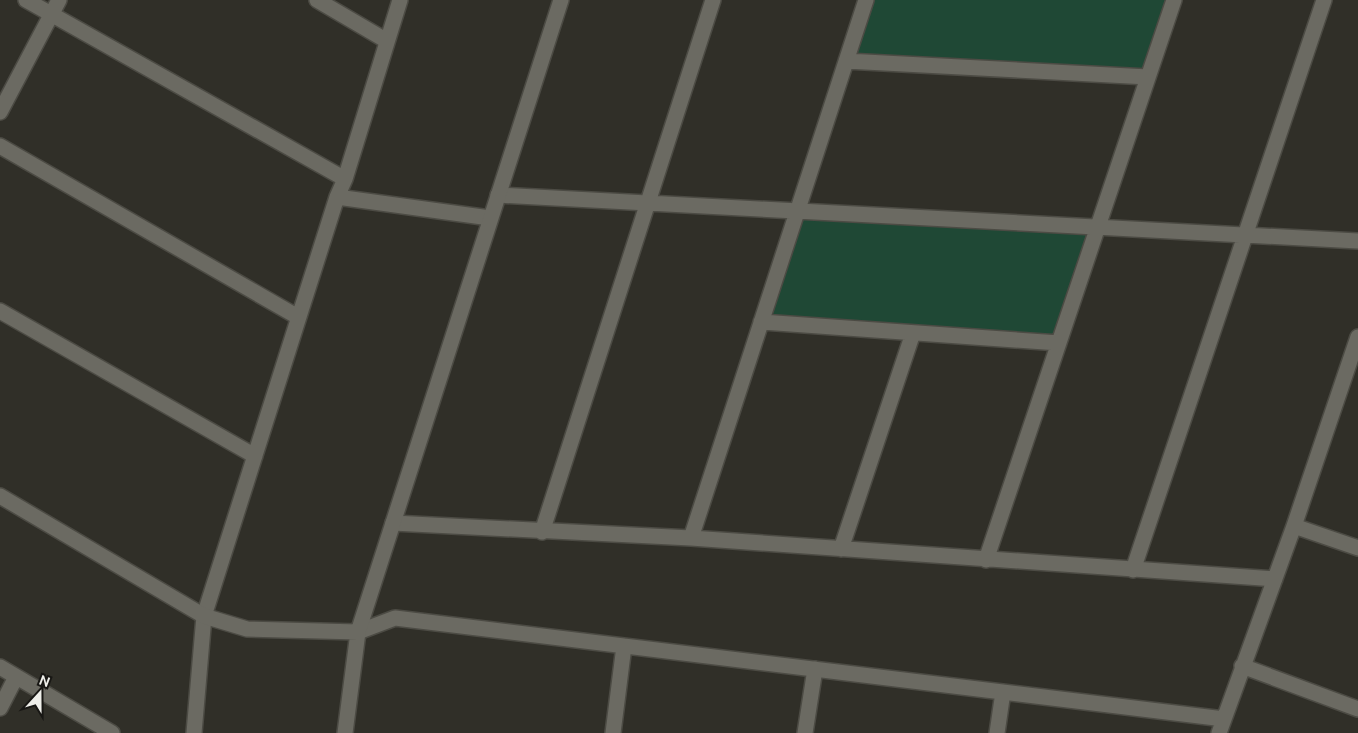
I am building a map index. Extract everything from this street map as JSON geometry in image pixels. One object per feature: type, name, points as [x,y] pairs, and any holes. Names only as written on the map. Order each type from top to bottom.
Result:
[{"type":"street","points":[[26,0],[345,179]]},
{"type":"street","points":[[0,112],[59,0]]},
{"type":"street","points":[[317,0],[387,41]]},
{"type":"street","points":[[194,733],[204,616],[337,197],[345,179],[400,0]]},
{"type":"street","points":[[345,733],[358,632],[561,0]]},
{"type":"street","points":[[542,532],[713,0]]},
{"type":"street","points":[[691,538],[866,0]]},
{"type":"street","points":[[986,560],[1174,0]]},
{"type":"street","points":[[1133,570],[1324,0]]},
{"type":"street","points":[[846,61],[1148,78]]},
{"type":"street","points":[[0,146],[298,318]]},
{"type":"street","points":[[498,195],[1358,241]]},
{"type":"street","points":[[337,197],[490,218]]},
{"type":"street","points":[[0,311],[255,456]]},
{"type":"street","points":[[761,322],[1059,342]]},
{"type":"street","points":[[841,549],[913,333]]},
{"type":"street","points":[[0,496],[204,616],[246,629],[358,632],[395,618],[1003,692],[1221,726],[1294,526],[1358,336]]},
{"type":"street","points":[[392,523],[691,538],[1275,579]]},
{"type":"street","points":[[1294,526],[1358,548]]},
{"type":"street","points":[[613,733],[624,646]]},
{"type":"street","points":[[1242,666],[1358,708]]},
{"type":"street","points":[[0,667],[112,733]]},
{"type":"street","points":[[805,733],[815,669]]},
{"type":"street","points":[[0,708],[16,677]]},
{"type":"street","points":[[997,733],[1003,692]]},
{"type":"green space","points":[[866,0],[1174,0],[1148,77],[846,61]]},
{"type":"green space","points":[[798,210],[1098,226],[1059,343],[761,322]]}]
